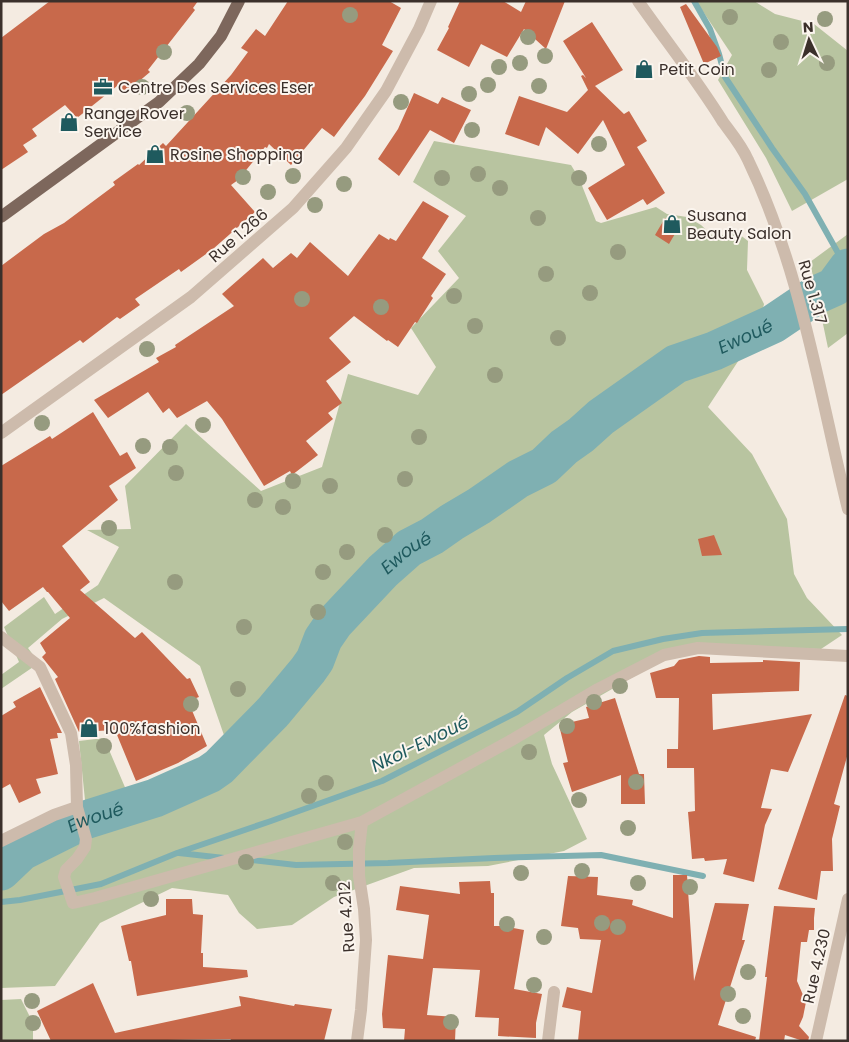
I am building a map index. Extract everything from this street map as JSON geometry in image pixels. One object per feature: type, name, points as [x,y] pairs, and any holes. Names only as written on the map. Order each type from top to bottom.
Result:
[{"type":"main road","points":[[1,217],[159,102],[200,64],[221,36],[240,1]]},
{"type":"street","name":"Rue 1.266","points":[[1,433],[191,297],[294,208],[346,148],[386,91],[419,29],[431,1]]},
{"type":"street","name":"Rue 1.317","points":[[638,1],[713,106],[747,158],[770,211],[793,278],[807,328],[848,509]]},
{"type":"street","points":[[1,637],[40,667],[71,733],[76,765],[77,807],[86,839],[85,846],[77,859],[66,870],[64,877],[73,904],[362,822],[510,741],[598,689],[664,655],[698,648],[848,656]]},
{"type":"street","points":[[1,841],[54,815],[77,807]]},
{"type":"street","name":"Rue 4.212","points":[[357,1041],[366,940],[359,876],[362,822]]},
{"type":"street","name":"Rue 4.230","points":[[816,1041],[848,899]]},
{"type":"street","points":[[548,1041],[554,992]]},
{"type":"green space","points":[[696,1],[754,1],[775,14],[814,24],[848,51],[848,179],[792,211],[766,158],[718,80],[732,55]]},
{"type":"green space","points":[[434,141],[571,165],[579,178],[596,221],[601,223],[656,207],[667,214],[687,217],[701,225],[715,238],[735,233],[748,241],[747,270],[764,304],[758,331],[708,407],[752,454],[787,519],[794,574],[807,598],[842,635],[821,649],[687,646],[572,712],[544,735],[552,764],[587,839],[564,851],[488,866],[414,868],[334,897],[292,925],[257,929],[239,913],[228,895],[172,888],[100,923],[55,986],[1,988],[1,849],[86,810],[79,741],[104,738],[127,792],[202,761],[226,741],[200,666],[104,598],[62,619],[28,648],[39,663],[1,689],[1,675],[19,662],[4,627],[44,597],[55,614],[98,585],[119,547],[87,530],[131,529],[125,486],[186,424],[261,491],[322,467],[348,374],[418,395],[436,367],[411,328],[459,278],[438,251],[466,216],[413,182]]},
{"type":"green space","points":[[848,234],[848,333],[828,348],[810,262]]},
{"type":"green space","points":[[21,999],[33,1023],[33,1041],[1,1041],[1,1000]]},
{"type":"building","points":[[50,1],[198,1],[193,8],[195,10],[148,70],[150,72],[124,94],[117,86],[77,118],[65,105],[32,129],[37,136],[23,145],[28,152],[1,170],[1,38]]},
{"type":"building","points":[[288,1],[389,1],[401,8],[382,45],[393,51],[365,96],[334,137],[322,128],[291,165],[269,144],[267,148],[265,147],[238,180],[231,185],[255,212],[213,249],[181,272],[179,269],[135,299],[140,305],[120,319],[117,317],[83,343],[80,340],[1,395],[1,266],[115,185],[113,182],[139,165],[163,143],[166,146],[231,75],[248,52],[241,48],[256,29],[265,36]]},
{"type":"building","points":[[460,1],[503,1],[521,12],[526,1],[565,1],[546,49],[524,29],[507,57],[481,44],[469,67],[437,50],[449,28]]},
{"type":"building","points":[[686,4],[717,47],[721,56],[704,64],[680,7]]},
{"type":"building","points":[[592,22],[623,70],[595,86],[624,114],[629,111],[647,141],[637,147],[665,193],[647,205],[643,199],[607,220],[588,188],[625,165],[603,120],[578,154],[546,127],[539,146],[505,134],[519,96],[567,112],[588,90],[581,76],[583,75],[586,78],[563,41]]},
{"type":"building","points":[[414,93],[438,104],[442,97],[471,110],[454,143],[430,130],[399,176],[378,159],[398,129]]},
{"type":"building","points":[[423,201],[449,216],[422,258],[446,274],[431,296],[433,298],[417,323],[415,322],[398,347],[354,316],[329,338],[351,362],[326,381],[342,403],[328,413],[333,419],[306,441],[318,455],[292,475],[290,471],[264,486],[222,419],[207,401],[177,418],[169,408],[163,413],[148,392],[108,418],[94,400],[159,362],[156,358],[176,347],[175,345],[234,306],[222,294],[263,258],[273,268],[291,253],[297,258],[310,242],[348,276],[379,234],[389,240],[390,238],[396,241]]},
{"type":"building","points":[[665,218],[679,227],[669,244],[655,235]]},
{"type":"building","points":[[93,412],[120,456],[127,452],[136,468],[109,486],[118,500],[62,546],[90,582],[80,590],[135,638],[142,632],[187,679],[190,678],[199,697],[188,701],[207,746],[178,763],[136,781],[115,730],[79,732],[55,679],[58,677],[42,657],[46,653],[40,643],[70,618],[43,587],[9,611],[1,601],[1,466],[50,436],[52,439]]},
{"type":"building","points":[[714,535],[722,555],[702,556],[698,539]]},
{"type":"building","points":[[699,656],[710,657],[710,663],[763,662],[763,660],[800,662],[799,691],[712,694],[713,730],[812,714],[788,772],[771,769],[761,808],[772,809],[765,825],[754,882],[723,874],[727,859],[705,861],[704,858],[692,859],[688,812],[695,811],[694,768],[667,768],[667,749],[678,749],[679,698],[656,698],[650,673],[674,666],[679,660]]},
{"type":"building","points":[[40,687],[62,733],[57,733],[58,738],[50,739],[58,774],[36,779],[41,793],[19,803],[10,784],[1,789],[1,716],[16,707],[13,702]]},
{"type":"building","points":[[845,695],[848,696],[848,753],[834,804],[840,806],[832,839],[833,871],[821,871],[817,900],[778,889]]},
{"type":"building","points":[[615,698],[639,774],[644,774],[645,804],[621,804],[621,775],[572,792],[563,763],[568,762],[559,725],[589,718],[586,707]]},
{"type":"building","points":[[673,875],[687,875],[694,981],[715,903],[749,904],[742,940],[745,940],[718,1025],[756,1037],[755,1041],[578,1041],[581,1011],[562,1007],[567,987],[592,993],[601,940],[580,939],[578,928],[561,926],[568,876],[598,877],[597,895],[633,900],[632,905],[673,918]]},
{"type":"building","points":[[490,881],[491,893],[494,893],[494,926],[524,930],[514,989],[542,994],[536,1023],[536,1038],[498,1036],[499,1018],[475,1017],[480,970],[433,968],[427,1015],[456,1017],[455,1041],[404,1041],[405,1029],[383,1028],[382,1014],[388,955],[423,959],[429,915],[396,910],[400,886],[460,894],[459,882]]},
{"type":"building","points":[[166,899],[192,899],[193,914],[203,915],[201,953],[203,953],[203,967],[247,970],[248,977],[137,996],[131,961],[129,961],[121,926],[166,915]]},
{"type":"building","points":[[774,906],[815,908],[814,930],[809,930],[807,942],[801,942],[797,981],[806,1002],[799,1026],[809,1037],[808,1041],[785,1035],[784,1041],[759,1041]]},
{"type":"building","points":[[93,983],[115,1033],[241,1006],[239,996],[294,1006],[295,1004],[332,1009],[324,1041],[230,1041],[231,1039],[51,1041],[37,1011]]},
{"type":"waterway","points":[[694,1],[710,29],[725,77],[805,194],[847,269]]},
{"type":"waterway","name":"Ewoué","points":[[1,871],[22,851],[82,821],[155,798],[209,774],[219,767],[273,712],[308,670],[315,660],[323,639],[334,623],[383,571],[409,548],[432,536],[518,479],[544,466],[601,417],[676,364],[714,351],[773,324],[816,295],[834,287],[848,268]]},
{"type":"waterway","name":"Nkol-Ewoué","points":[[1,902],[101,884],[177,853],[382,781],[517,712],[567,678],[613,651],[663,639],[702,633],[848,629]]},
{"type":"waterway","points":[[179,853],[224,858]]},
{"type":"waterway","points":[[242,859],[296,865],[601,855],[703,876]]},
{"type":"place","name":"Petit Coin","points":[[644,69]]},
{"type":"place","name":"Centre Des Services Eser","points":[[103,87]]},
{"type":"place","name":"Range Rover Service","points":[[69,122]]},
{"type":"place","name":"Rosine Shopping","points":[[155,154]]},
{"type":"place","name":"Susana Beauty Salon","points":[[672,224]]},
{"type":"place","name":"100%fashion","points":[[89,728]]}]
